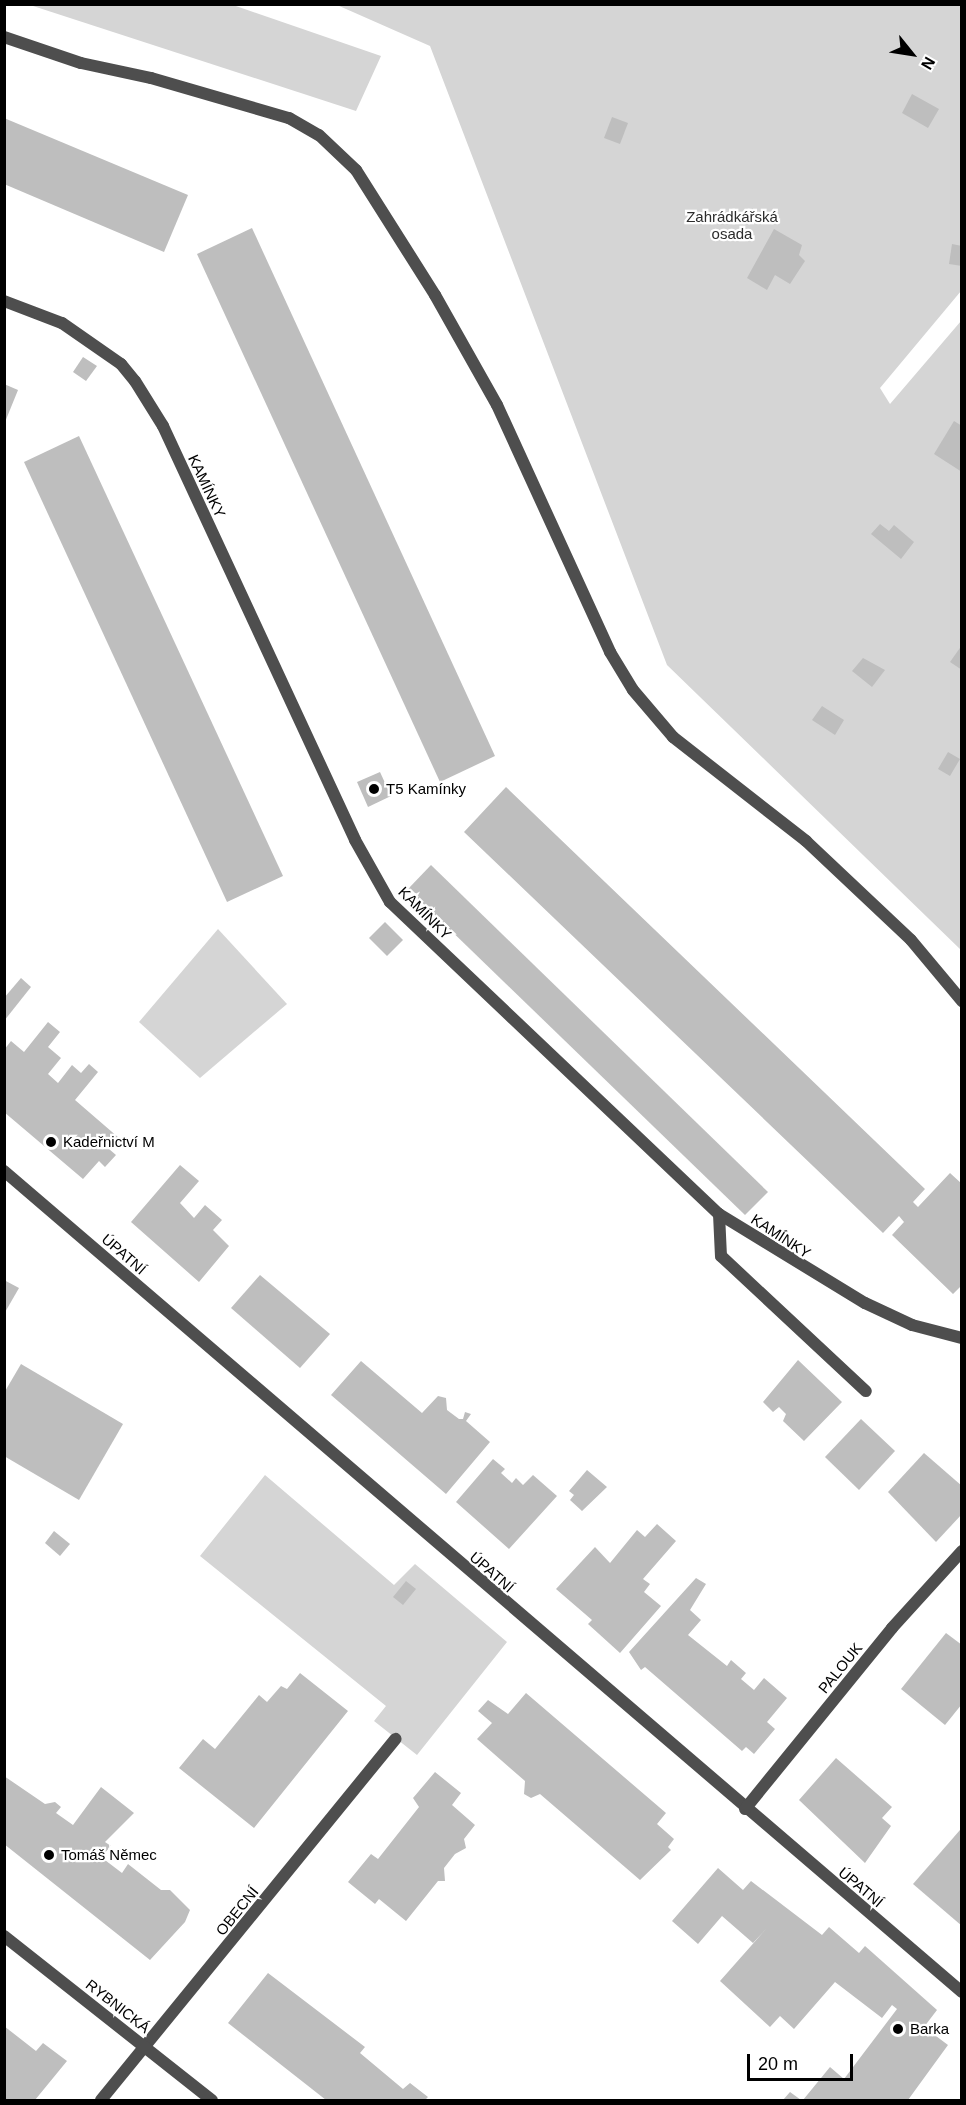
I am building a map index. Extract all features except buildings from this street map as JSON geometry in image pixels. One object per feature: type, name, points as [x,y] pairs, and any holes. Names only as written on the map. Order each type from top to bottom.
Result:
[{"type":"street","points":[[4,37],[81,63],[151,78],[289,118],[320,135],[356,171],[435,296],[497,405],[610,652],[633,690],[673,737],[807,842],[885,915],[911,940],[962,1001]]},
{"type":"street","name":"KAMÍNKY","points":[[4,301],[62,323],[121,364],[135,381],[163,426],[356,840],[390,902],[720,1214],[865,1304],[912,1325],[962,1338]]},
{"type":"street","name":"ÚPATNÍ","points":[[4,1172],[745,1809],[962,1992]]},
{"type":"street","points":[[720,1214],[721,1256],[866,1391]]},
{"type":"street","name":"PALOUK","points":[[745,1809],[892,1628],[962,1551]]},
{"type":"street","name":"OBECNÍ","points":[[101,2100],[395,1739]]},
{"type":"street","name":"RYBNICKÁ","points":[[4,1936],[212,2100]]},
{"type":"green space","points":[[30,5],[233,5],[381,56],[356,111]]},
{"type":"green space","name":"Zahrádkářská osada","points":[[337,5],[961,5],[961,291],[880,388],[890,404],[961,321],[961,950],[667,665],[430,46]]},
{"type":"green space","points":[[218,929],[287,1004],[200,1078],[139,1022]]},
{"type":"green space","points":[[265,1475],[394,1585],[415,1564],[507,1642],[417,1755],[374,1721],[386,1706],[200,1556]]},
{"type":"place","name":"T5 Kamínky","points":[[374,789]]},
{"type":"place","name":"Kadeřnictví M","points":[[51,1142]]},
{"type":"place","name":"Tomáš Němec","points":[[49,1855]]},
{"type":"place","name":"Barka","points":[[898,2029]]}]
